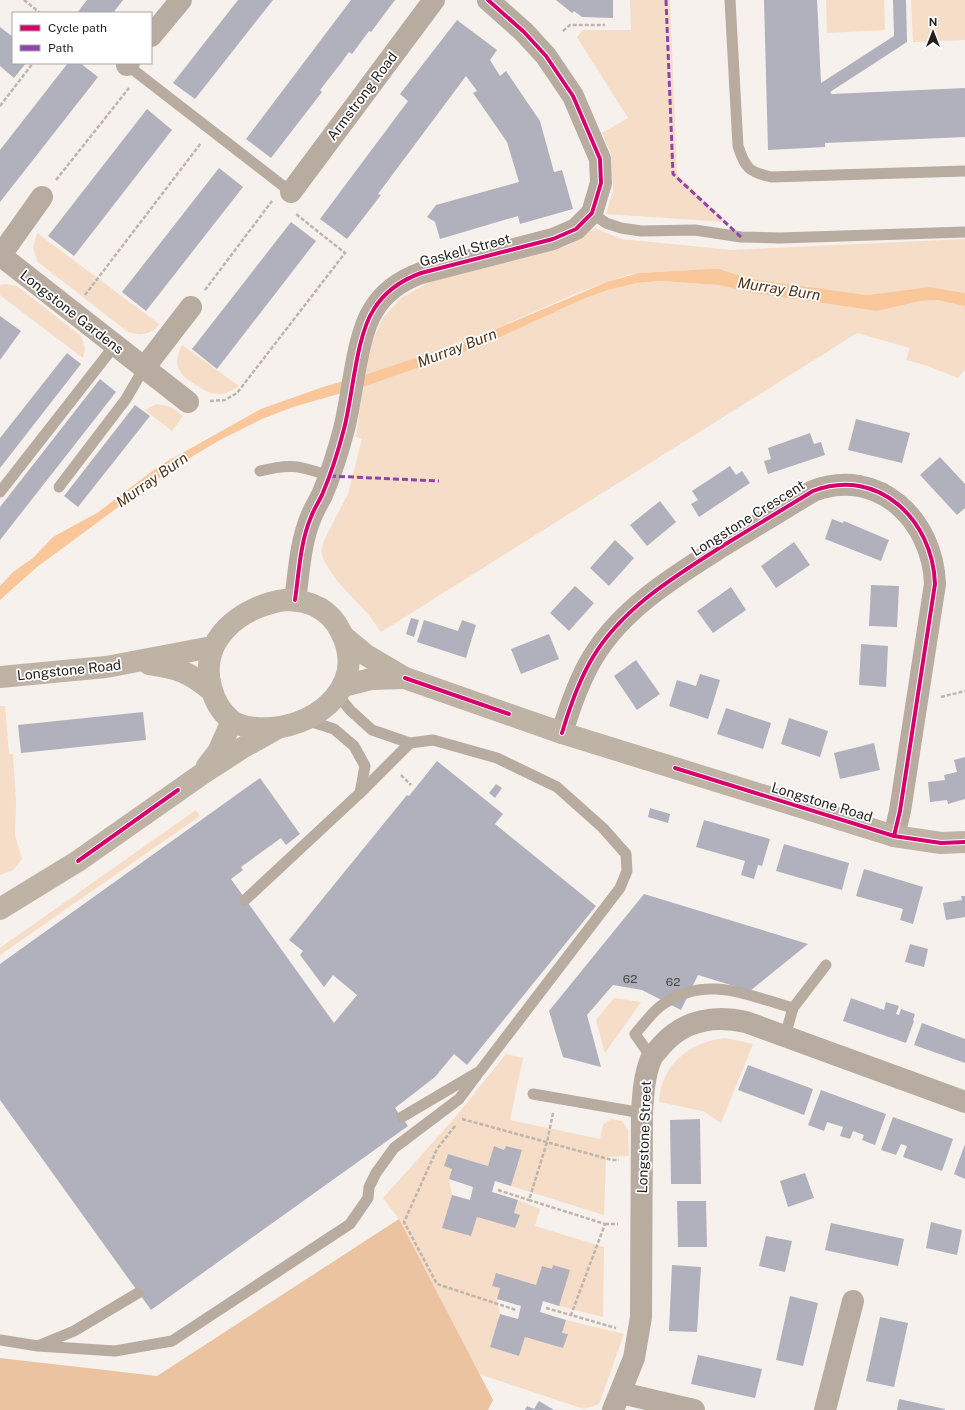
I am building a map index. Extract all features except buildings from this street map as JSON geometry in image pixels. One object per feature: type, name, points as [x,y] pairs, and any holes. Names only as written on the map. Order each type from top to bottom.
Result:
[{"type":"street","points":[[152,35],[181,0]]},
{"type":"street","name":"Armstrong Road","points":[[286,200],[434,0]]},
{"type":"street","name":"Gaskell Street","points":[[294,600],[303,546],[310,517],[330,476],[348,415],[364,327],[374,309],[387,293],[402,280],[421,272],[553,239],[576,229],[592,213],[601,183],[600,159],[573,96],[546,56],[524,32],[488,0]]},
{"type":"street","name":"Longstone Gardens","points":[[42,197],[0,255],[188,402]]},
{"type":"street","points":[[144,368],[191,308]]},
{"type":"street","name":"Longstone Crescent","points":[[562,733],[580,682],[593,656],[609,635],[630,612],[653,593],[679,574],[813,491],[828,485],[869,488],[888,497],[903,508],[915,522],[924,536],[935,566],[935,584],[900,811],[894,836]]},
{"type":"street","points":[[0,909],[78,862],[202,774],[242,748],[281,727],[305,720],[323,709],[340,690],[350,664],[349,652],[343,636],[333,619],[326,612],[316,605],[294,600],[274,602],[252,611],[230,625],[220,634],[212,647],[208,662],[208,677],[212,690],[223,712],[232,721],[255,727],[281,727]]},
{"type":"street","name":"Longstone Road","points":[[343,636],[366,655],[405,678],[562,733],[894,836],[941,843],[965,842]]},
{"type":"street","name":"Longstone Road","points":[[0,677],[70,671],[139,662],[212,647]]},
{"type":"street","name":"Longstone Road","points":[[139,662],[170,667],[191,674],[212,690]]},
{"type":"street","name":"Longstone Road","points":[[340,690],[371,679],[405,678]]},
{"type":"street","points":[[202,774],[218,752],[232,721]]},
{"type":"street","name":"Longstone Street","points":[[617,1402],[634,1358],[639,1336],[641,1317],[642,1113],[644,1080],[651,1057],[666,1041],[680,1030],[697,1021],[716,1018],[746,1022],[965,1102]]},
{"type":"street","points":[[825,1410],[853,1301]]},
{"type":"street","points":[[617,1402],[694,1410]]},
{"type":"lane","points":[[730,0],[738,146],[744,162],[753,173],[771,177],[965,170]]},
{"type":"lane","points":[[129,71],[286,200]]},
{"type":"lane","points":[[592,213],[606,223],[621,228],[641,231],[695,230],[741,237],[780,238],[965,232]]},
{"type":"lane","points":[[0,492],[115,345]]},
{"type":"lane","points":[[59,487],[126,399],[144,368]]},
{"type":"lane","points":[[260,471],[285,466],[298,466],[330,476]]},
{"type":"lane","points":[[0,1340],[38,1346],[115,1351],[172,1341],[350,1224],[368,1198],[369,1187],[376,1173],[394,1148],[459,1099],[620,888],[627,871],[626,854],[603,828],[557,787],[497,758],[433,740],[410,743],[372,730],[350,710],[340,690]]},
{"type":"lane","points":[[305,720],[334,729],[354,746],[365,766],[360,793]]},
{"type":"lane","points":[[245,900],[360,793],[410,743]]},
{"type":"lane","points":[[785,1036],[793,1008],[826,965]]},
{"type":"lane","points":[[651,1057],[635,1034],[660,1006],[679,995],[700,988],[720,988],[793,1008]]},
{"type":"lane","points":[[402,1117],[480,1071]]},
{"type":"lane","points":[[533,1094],[642,1113]]},
{"type":"lane","points":[[38,1346],[74,1331],[138,1293]]},
{"type":"path","points":[[24,0],[39,12]]},
{"type":"path","points":[[563,31],[570,25],[605,25]]},
{"type":"path","points":[[0,106],[1,101],[32,64]]},
{"type":"path","points":[[42,197],[129,71]]},
{"type":"path","points":[[72,312],[203,141]]},
{"type":"path","points":[[188,402],[194,392],[209,401],[225,400],[237,393],[345,253],[286,200],[191,308]]},
{"type":"path","points":[[529,1200],[547,1142],[556,1098]]},
{"type":"path","points":[[460,1118],[612,1160],[642,1160]]},
{"type":"path","points":[[456,1124],[437,1149],[404,1222],[437,1284],[516,1310]]},
{"type":"path","points":[[498,1190],[605,1224],[571,1315]]},
{"type":"path","points":[[546,1308],[639,1336]]},
{"type":"shaded area","points":[[630,0],[670,0],[677,174],[727,222],[606,214],[613,191],[611,154],[602,133],[628,118],[577,37],[583,30],[631,30]]},
{"type":"shaded area","points":[[826,0],[884,0],[885,30],[827,33]]},
{"type":"shaded area","points":[[911,0],[965,0],[965,40],[913,42]]},
{"type":"shaded area","points":[[595,228],[621,239],[732,250],[965,239],[965,293],[930,287],[867,295],[751,279],[719,269],[639,273],[625,276],[577,293],[470,340],[364,375],[368,349],[383,318],[401,298],[430,282],[567,246]]},
{"type":"shaded area","points":[[37,233],[159,324],[156,328],[145,334],[128,332],[38,262],[33,248]]},
{"type":"shaded area","points":[[661,281],[719,285],[753,293],[877,311],[922,301],[937,300],[965,306],[965,369],[958,378],[928,366],[906,360],[910,348],[857,333],[381,632],[368,614],[337,581],[324,561],[321,551],[324,540],[348,494],[362,439],[356,437],[363,387],[483,345],[583,299],[608,290],[637,283]]},
{"type":"shaded area","points":[[5,284],[17,286],[81,336],[85,348],[83,358],[0,295],[0,285]]},
{"type":"shaded area","points":[[182,345],[239,386],[233,390],[218,394],[202,389],[190,381],[181,373],[177,364],[177,358]]},
{"type":"shaded area","points":[[157,404],[171,407],[183,416],[172,431],[145,410]]},
{"type":"shaded area","points":[[0,706],[5,706],[9,754],[13,754],[16,800],[15,835],[22,859],[13,870],[0,875]]},
{"type":"shaded area","points":[[196,810],[200,816],[0,955],[0,948]]},
{"type":"shaded area","points":[[614,998],[641,1002],[605,1053],[596,1020]]},
{"type":"shaded area","points":[[726,1038],[753,1044],[721,1123],[703,1111],[659,1102],[665,1076],[680,1057],[701,1044]]},
{"type":"shaded area","points":[[506,1054],[523,1058],[510,1120],[600,1139],[603,1125],[611,1119],[622,1121],[628,1130],[629,1156],[606,1157],[604,1215],[511,1186],[522,1151],[506,1146],[504,1150],[494,1146],[488,1166],[448,1154],[444,1166],[452,1169],[449,1179],[452,1195],[442,1228],[471,1236],[477,1217],[515,1228],[519,1215],[514,1213],[518,1200],[540,1209],[535,1226],[604,1247],[603,1317],[559,1306],[552,1269],[542,1266],[536,1285],[496,1273],[492,1286],[500,1288],[497,1299],[500,1314],[490,1347],[519,1356],[525,1337],[563,1348],[567,1334],[562,1333],[566,1320],[624,1334],[599,1404],[584,1409],[479,1374],[399,1219],[383,1198],[452,1121]]},
{"type":"shaded area","points":[[399,1219],[493,1400],[488,1410],[0,1410],[0,1358],[157,1376]]},
{"type":"water","name":"Murray Burn","points":[[719,269],[751,279],[867,295],[930,287],[965,293],[965,306],[937,300],[921,301],[877,311],[753,293],[719,285],[661,281],[637,283],[608,290],[583,299],[483,345],[363,387],[293,407],[262,419],[220,440],[166,472],[152,484],[140,491],[37,567],[0,600],[0,586],[13,572],[33,558],[53,537],[97,513],[159,466],[261,409],[323,387],[470,340],[607,282],[639,273]]},
{"type":"marked path","points":[[666,0],[673,174],[741,237]]},
{"type":"marked path","points":[[330,476],[439,481]]},
{"type":"cycle path","points":[[295,600],[304,537],[311,517],[322,495],[337,454],[344,429],[363,334],[378,303],[394,287],[421,273],[553,239],[576,229],[592,213],[601,183],[600,159],[573,96],[546,56],[524,32],[488,0]]},
{"type":"cycle path","points":[[562,733],[575,694],[593,657],[605,639],[635,608],[670,580],[688,568],[813,491],[837,485],[859,486],[880,493],[898,504],[913,520],[924,539],[932,561],[935,584],[900,811],[894,836]]},
{"type":"cycle path","points":[[405,678],[509,714]]},
{"type":"cycle path","points":[[675,768],[894,836],[941,843],[965,842]]},
{"type":"cycle path","points":[[78,861],[178,790]]}]
